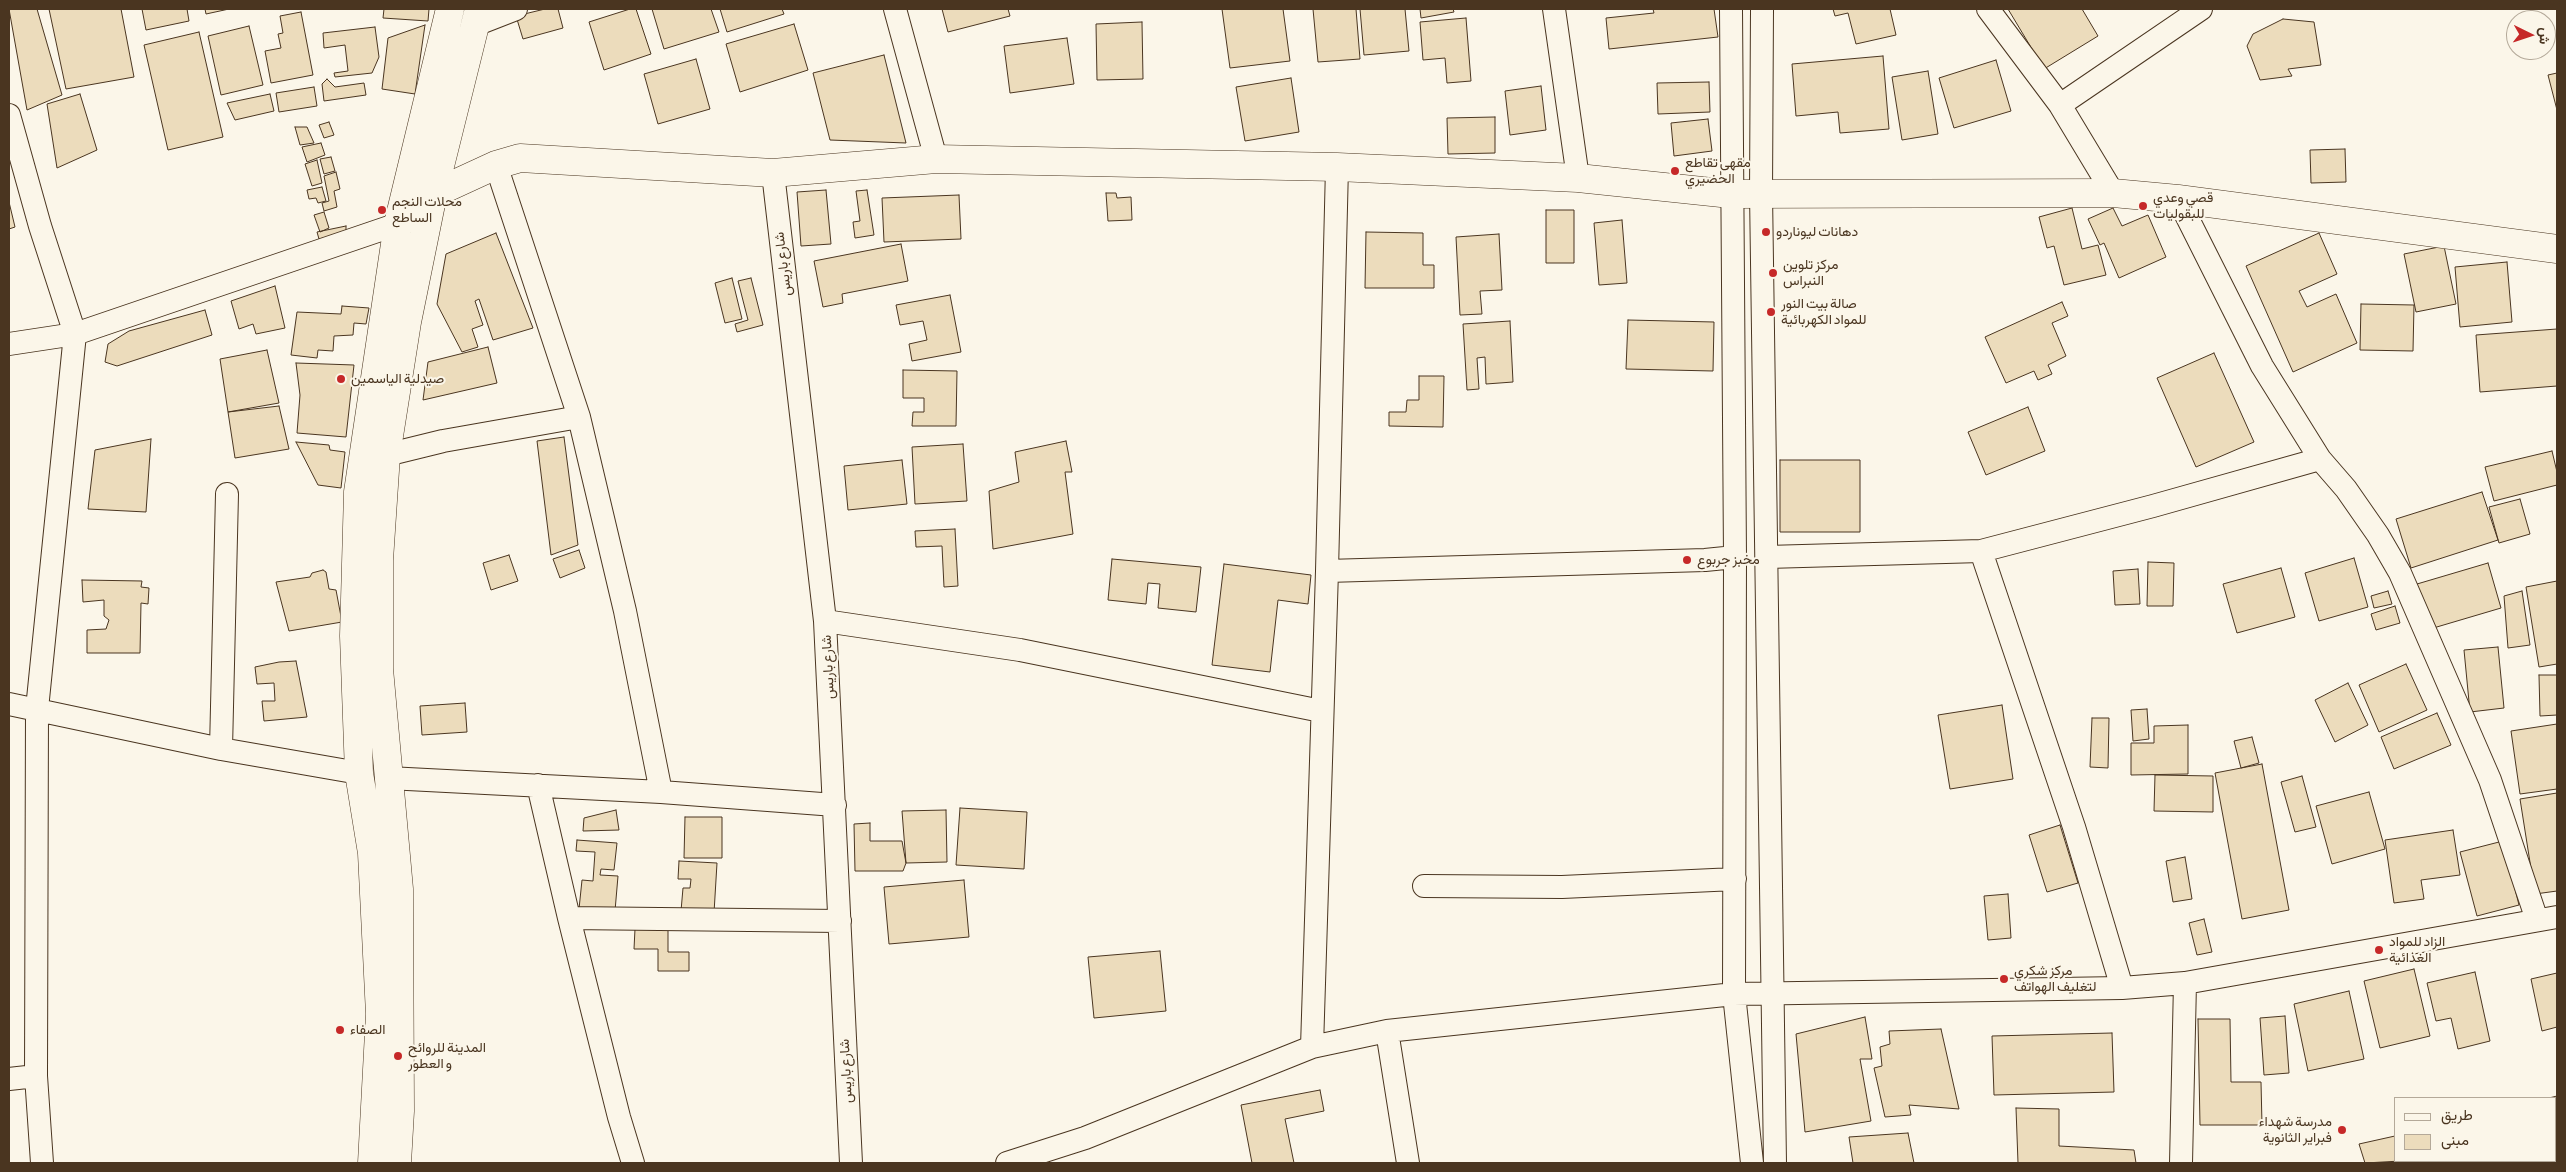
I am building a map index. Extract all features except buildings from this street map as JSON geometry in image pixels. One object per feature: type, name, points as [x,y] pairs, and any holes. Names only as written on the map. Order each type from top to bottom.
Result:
[{"type":"street","points":[[372,1163],[380,1014],[372,853],[359,773],[354,636],[358,492],[398,224],[450,9]]},
{"type":"street","points":[[396,1163],[400,1111],[398,889],[379,659],[379,560],[386,455],[407,322],[433,194],[477,17],[516,9]]},
{"type":"street","points":[[895,9],[936,159]]},
{"type":"street","points":[[1554,9],[1578,178]]},
{"type":"street","points":[[1731,9],[1735,557],[1734,994],[1752,1163]]},
{"type":"street","points":[[1762,9],[1761,193],[1771,993],[1775,1163]]},
{"type":"street","points":[[1988,9],[2060,105],[2114,194]]},
{"type":"street","points":[[2060,105],[2200,9]]},
{"type":"street","points":[[9,122],[75,334],[37,709],[36,1076],[42,1163]]},
{"type":"street","points":[[9,344],[75,334],[398,224],[433,194],[496,165],[520,158],[773,173],[936,159],[1337,167],[1578,178],[1731,194],[2114,194],[2178,199],[2557,250]]},
{"type":"street","points":[[496,165],[579,417],[625,612],[661,792]]},
{"type":"street","points":[[1312,1047],[1337,167]]},
{"type":"street","name":"شارع باريس","points":[[773,173],[825,621],[851,1163]]},
{"type":"street","points":[[1007,1163],[1085,1138],[1312,1047],[1387,1032],[1734,994],[2122,988],[2185,983],[2547,919],[2490,780],[2400,573],[2378,534],[2346,489],[2320,459],[2262,366],[2178,199]]},
{"type":"street","points":[[386,455],[443,441],[579,417]]},
{"type":"street","points":[[1767,557],[1981,551],[2153,506],[2320,459]]},
{"type":"street","points":[[221,749],[226,494]]},
{"type":"street","points":[[1981,551],[2074,827],[2122,988]]},
{"type":"street","points":[[1327,571],[1695,560],[1735,557]]},
{"type":"street","points":[[825,621],[1020,650],[1321,711]]},
{"type":"street","points":[[9,704],[221,749],[359,773]]},
{"type":"street","points":[[388,778],[661,792],[835,805]]},
{"type":"street","points":[[538,786],[569,918],[617,1108],[633,1163]]},
{"type":"street","points":[[1424,886],[1562,887],[1735,879]]},
{"type":"street","points":[[569,918],[840,921]]},
{"type":"street","points":[[2181,1163],[2185,983]]},
{"type":"street","points":[[1387,1032],[1408,1163]]},
{"type":"street","points":[[9,1079],[36,1076]]},
{"type":"place","name":"مقهى تقاطع الحضيري","points":[[1675,171]]},
{"type":"place","name":"قصي وعدي للبقوليات","points":[[2143,206]]},
{"type":"place","name":"محلات النجم الساطع","points":[[382,210]]},
{"type":"place","name":"دهانات ليوناردو","points":[[1766,232]]},
{"type":"place","name":"مركز تلوين النبراس","points":[[1773,273]]},
{"type":"place","name":"صالة بيت النور للمواد الكهربائية","points":[[1771,312]]},
{"type":"place","name":"صيدلية الياسمين","points":[[341,379]]},
{"type":"place","name":"مخبز جربوع","points":[[1687,560]]},
{"type":"place","name":"الزاد للمواد الغذائية","points":[[2379,950]]},
{"type":"place","name":"مركز شكري لتغليف الهواتف","points":[[2004,979]]},
{"type":"place","name":"الصفاء","points":[[340,1030]]},
{"type":"place","name":"المدينة للروائح و العطور","points":[[398,1056]]},
{"type":"place","name":"مدرسة شهداء فبراير الثانوية","points":[[2342,1130]]}]
